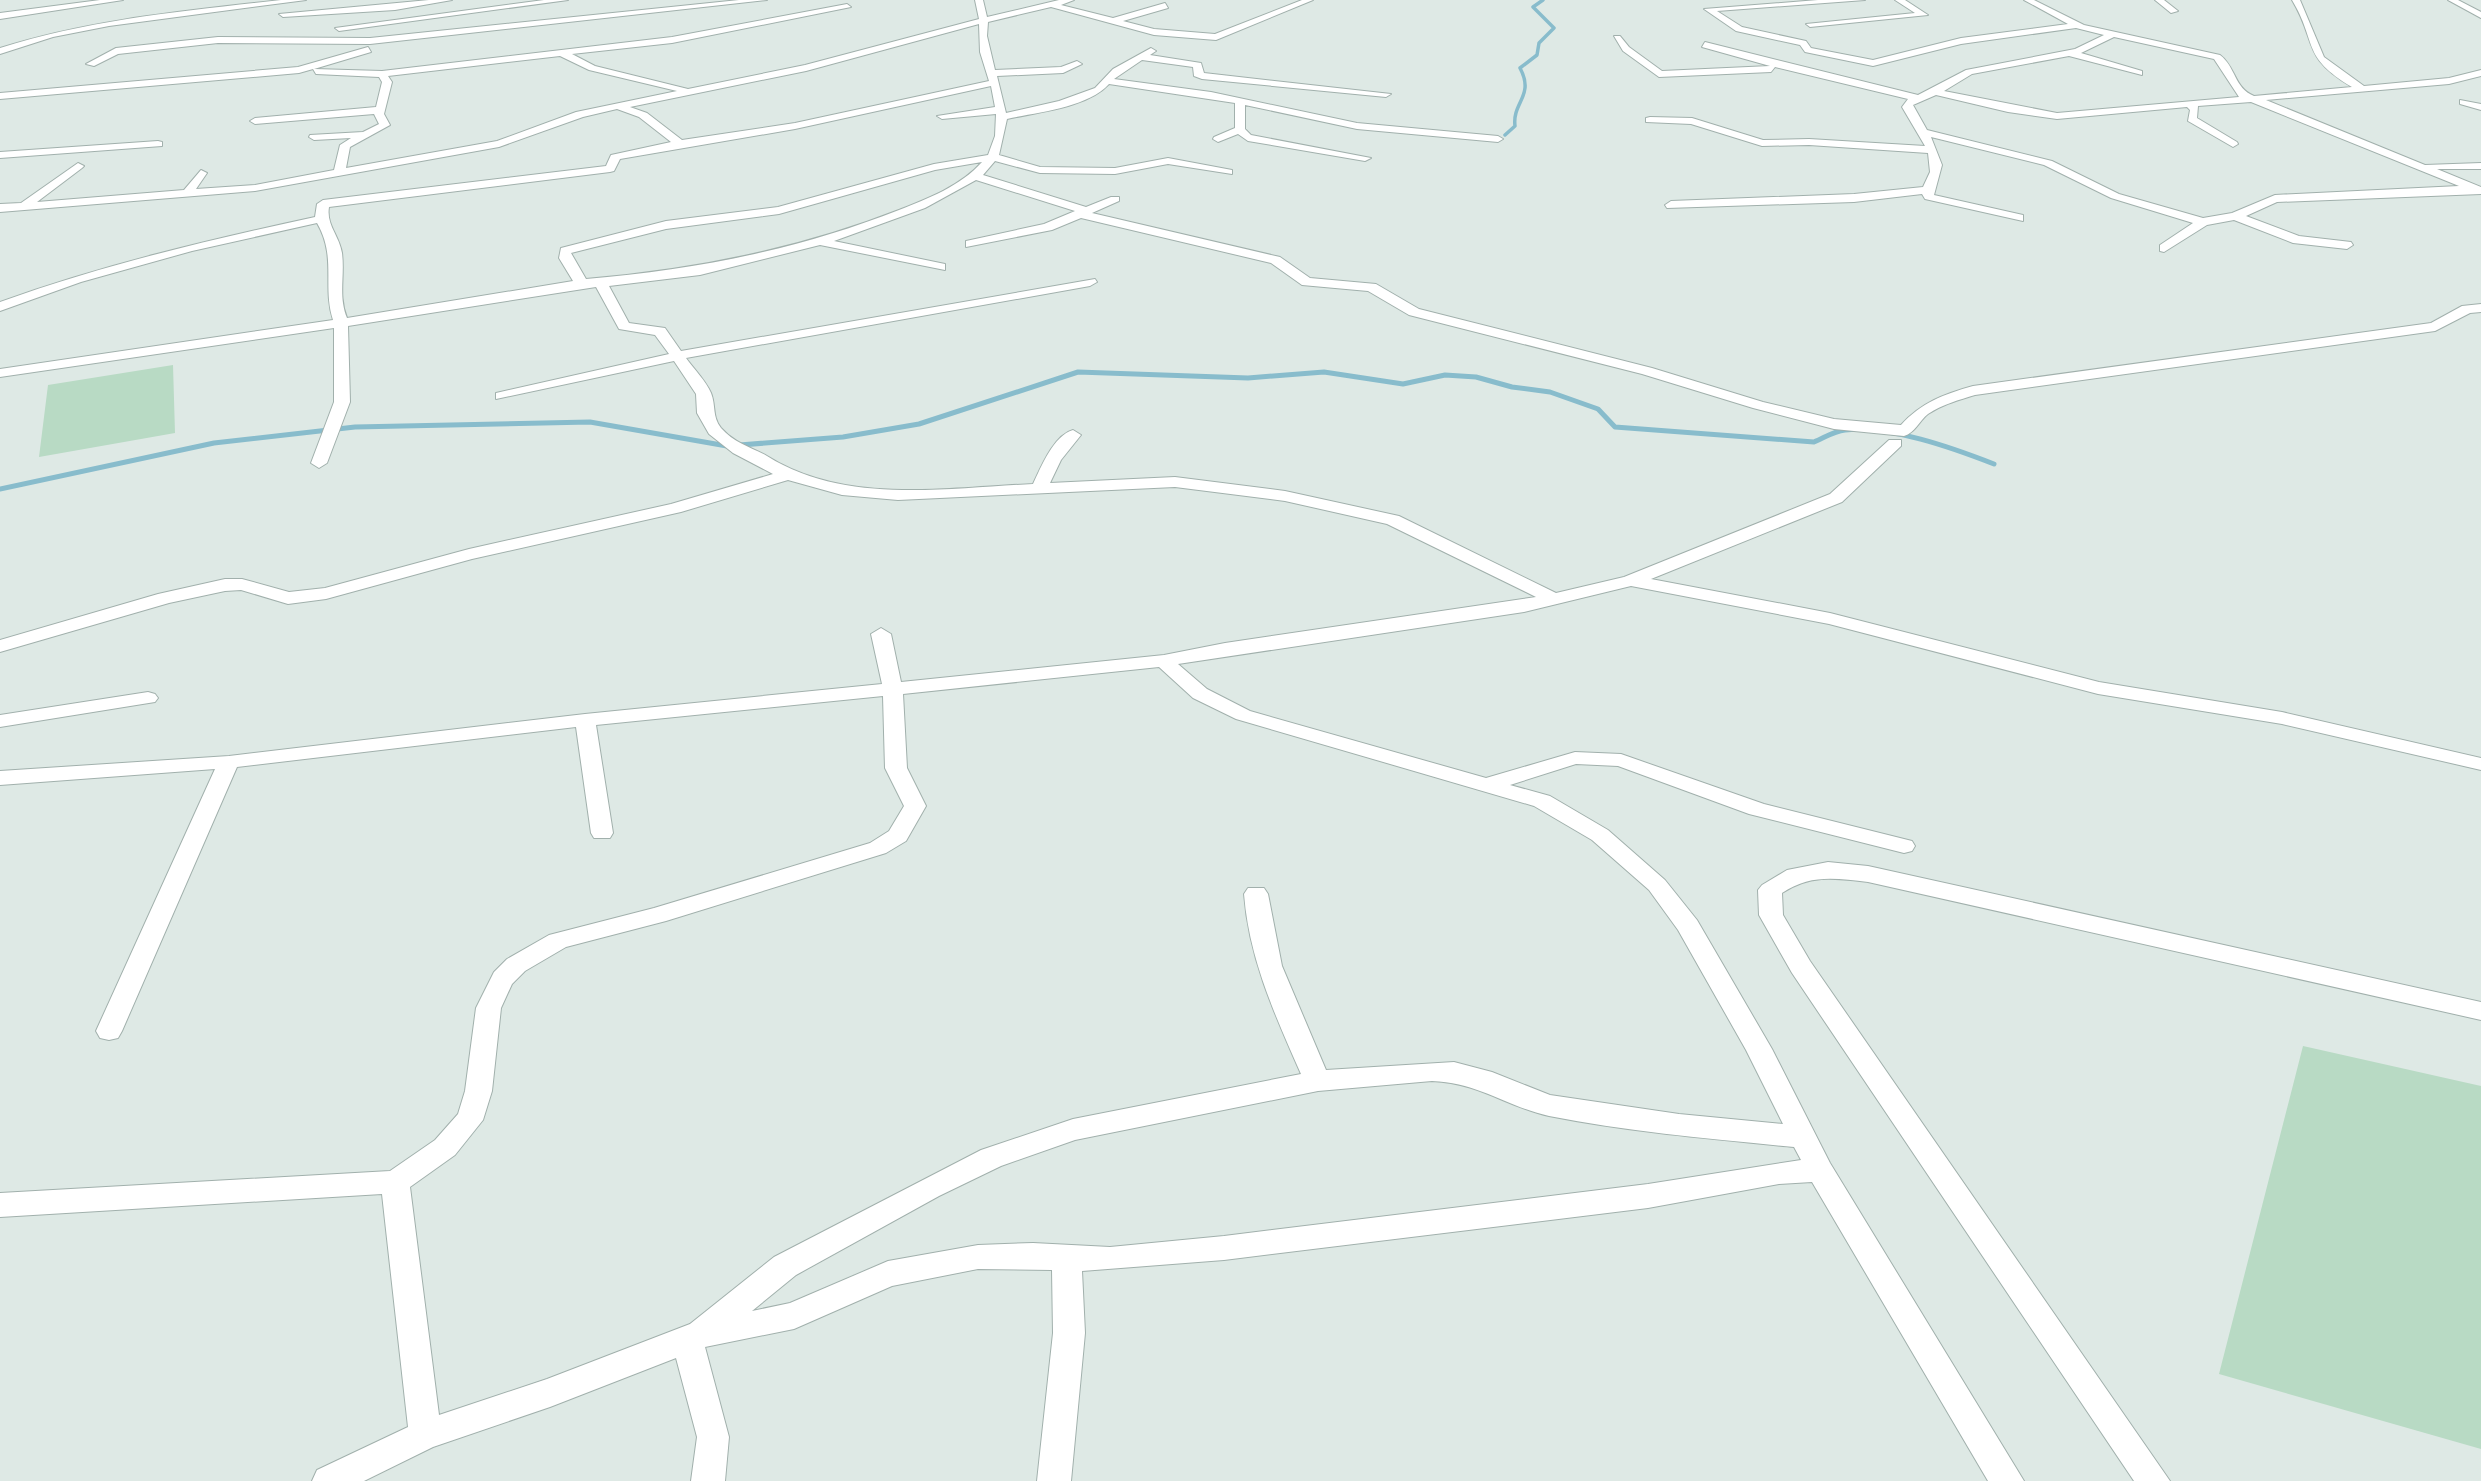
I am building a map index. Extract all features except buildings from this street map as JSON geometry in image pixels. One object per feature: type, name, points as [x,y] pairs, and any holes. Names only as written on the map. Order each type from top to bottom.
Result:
[{"type":"street","points":[[0,16],[131,0]]},
{"type":"street","points":[[0,51],[82,28],[302,0]]},
{"type":"street","points":[[271,15],[395,7],[448,0]]},
{"type":"street","points":[[328,29],[388,24],[564,0]]},
{"type":"street","points":[[215,27],[228,37],[334,43],[763,0]]},
{"type":"street","points":[[0,96],[214,66],[382,74],[562,54],[671,40],[848,6],[831,0]]},
{"type":"street","points":[[0,373],[166,351],[582,284],[717,268],[821,242],[925,202],[975,177],[993,157],[1002,113],[995,78],[980,40],[984,20],[979,0]]},
{"type":"street","points":[[0,208],[255,188],[504,143],[564,118],[615,105],[806,68],[1070,0]]},
{"type":"street","points":[[1275,0],[1306,1]]},
{"type":"street","points":[[1861,0],[1707,9],[1739,29],[1803,43],[1808,50],[1870,63],[1961,41],[2076,25]]},
{"type":"street","points":[[1810,24],[1924,15],[1899,0]]},
{"type":"street","points":[[2028,0],[2076,25],[2110,35],[2217,57],[2225,63],[2235,90],[2479,190]]},
{"type":"street","points":[[2159,0],[2174,11]]},
{"type":"street","points":[[2296,0],[2307,18],[2319,56],[2328,66],[2362,89]]},
{"type":"street","points":[[2452,0],[2481,15]]},
{"type":"street","points":[[1051,4],[1176,35],[1223,36],[1306,1]]},
{"type":"street","points":[[1114,21],[1165,6]]},
{"type":"street","points":[[0,24],[16,24]]},
{"type":"street","points":[[49,25],[82,28]]},
{"type":"street","points":[[91,64],[116,51],[316,29]]},
{"type":"street","points":[[943,116],[1002,113],[1080,97],[1109,81],[1116,71],[1176,35]]},
{"type":"street","points":[[2019,218],[1933,200],[1927,195],[1937,170],[1923,132],[1907,107],[1910,100],[1935,92],[1969,72],[2070,53],[2110,35]]},
{"type":"street","points":[[299,70],[410,37]]},
{"type":"street","points":[[1617,38],[1624,49],[1646,60],[1659,74],[1787,68]]},
{"type":"street","points":[[206,41],[203,48],[214,66]]},
{"type":"street","points":[[1705,44],[1787,68],[1916,98]]},
{"type":"street","points":[[2070,53],[2139,73]]},
{"type":"street","points":[[562,54],[592,68],[690,92]]},
{"type":"street","points":[[420,59],[455,57],[461,65]]},
{"type":"street","points":[[1141,57],[1198,65],[1197,74],[1202,76],[1385,94]]},
{"type":"street","points":[[323,204],[610,169],[615,157],[795,126],[995,78],[1063,70],[1077,64]]},
{"type":"street","points":[[1935,92],[2052,116],[2362,89],[2449,80],[2481,73]]},
{"type":"street","points":[[319,463],[342,402],[341,323],[334,302],[336,254],[332,237],[321,219],[323,204],[337,174],[345,145],[385,125],[380,110],[388,86],[382,74]]},
{"type":"street","points":[[1109,81],[1240,101],[1357,126],[1498,139]]},
{"type":"street","points":[[1258,106],[1272,99]]},
{"type":"street","points":[[1240,101],[1240,130],[1248,138],[1270,144],[1364,158]]},
{"type":"street","points":[[2464,102],[2481,107]]},
{"type":"street","points":[[2188,103],[2195,109],[2192,119],[2233,144]]},
{"type":"street","points":[[615,105],[643,115],[680,144]]},
{"type":"street","points":[[255,121],[380,110]]},
{"type":"street","points":[[1650,120],[1699,122],[1762,143],[1809,142],[1930,150]]},
{"type":"street","points":[[1218,139],[1240,130]]},
{"type":"street","points":[[1923,132],[2048,163],[2115,196],[2203,222]]},
{"type":"street","points":[[314,137],[366,133]]},
{"type":"street","points":[[0,155],[158,144]]},
{"type":"street","points":[[582,284],[565,258],[565,251],[666,225],[779,210],[934,167],[993,157],[1050,170],[1115,171],[1168,161],[1228,172]]},
{"type":"street","points":[[23,206],[78,166]]},
{"type":"street","points":[[2417,166],[2481,166]]},
{"type":"street","points":[[186,195],[201,173]]},
{"type":"street","points":[[975,177],[1083,213],[1275,260],[1311,283],[1371,287],[1414,312],[1647,371],[1758,405],[1834,424],[1902,434]]},
{"type":"street","points":[[1671,205],[1854,198],[1927,190]]},
{"type":"street","points":[[2164,248],[2203,222],[2235,216],[2274,199],[2479,190]]},
{"type":"street","points":[[970,244],[1048,227],[1115,199]]},
{"type":"street","points":[[2235,216],[2297,240],[2347,245]]},
{"type":"street","points":[[0,307],[76,279],[190,248],[321,219]]},
{"type":"street","points":[[821,242],[940,267]]},
{"type":"street","points":[[501,396],[678,356],[1090,282]]},
{"type":"street","points":[[601,283],[624,326],[660,331],[704,394],[705,413],[710,425],[734,447],[788,475],[824,486],[869,494],[1185,483],[1338,506],[1393,520],[1552,598]]},
{"type":"street","points":[[0,778],[229,762],[585,720],[1164,661],[1225,649],[1452,618],[1630,581],[1836,498],[1920,413],[1938,402],[1973,391],[2123,367],[2435,327],[2467,309],[2481,308]]},
{"type":"street","points":[[1039,489],[1053,459],[1073,435]]},
{"type":"street","points":[[0,646],[165,598],[225,585],[242,584],[288,598],[326,593],[469,554],[675,508],[788,475]]},
{"type":"street","points":[[1630,581],[1830,619],[2098,688],[2282,718],[2475,763],[2481,784]]},
{"type":"street","points":[[0,1205],[395,1182],[444,1148],[469,1120],[478,1096],[486,1006],[514,964],[528,954],[558,941],[658,915],[878,848],[898,836],[915,806],[896,768],[893,690],[881,635]]},
{"type":"street","points":[[1164,661],[1194,692],[1209,702],[1243,715],[1530,796],[1568,814],[1600,835],[1657,885],[1688,926],[1759,1049],[1821,1170],[2007,1481]]},
{"type":"street","points":[[0,721],[148,698]]},
{"type":"street","points":[[585,720],[602,833]]},
{"type":"street","points":[[1490,784],[1575,758],[1621,760],[1756,810],[1904,846]]},
{"type":"street","points":[[109,1031],[229,762]]},
{"type":"street","points":[[1530,773],[1530,796]]},
{"type":"street","points":[[2153,1481],[1801,967],[1772,915],[1770,890],[1786,878],[1810,868],[1868,874],[2481,1011]]},
{"type":"street","points":[[1256,894],[1257,927],[1266,958],[1318,1081]]},
{"type":"street","points":[[694,1336],[785,1266],[929,1188],[991,1158],[1073,1130],[1242,1094],[1318,1081],[1432,1071],[1454,1072],[1483,1079],[1547,1105],[1679,1125],[1804,1137]]},
{"type":"street","points":[[329,1481],[425,1435],[550,1393],[694,1336],[794,1316],[888,1274],[929,1264],[1005,1256],[1110,1259],[1224,1248],[1648,1196],[1779,1173],[1821,1170]]},
{"type":"street","points":[[395,1182],[425,1435]]},
{"type":"street","points":[[1054,1481],[1069,1333],[1067,1259]]},
{"type":"street","points":[[694,1336],[713,1437],[708,1481]]},
{"type":"green space","points":[[173,365],[175,433],[39,457],[48,385]]},
{"type":"green space","points":[[2303,1046],[2481,1086],[2481,1449],[2219,1374]]},
{"type":"waterway","points":[[1505,135],[1515,126],[1524,92],[1524,78],[1520,68],[1537,55],[1539,43],[1554,28],[1533,7],[1543,0]]},
{"type":"waterway","points":[[0,489],[214,443],[355,427],[590,422],[727,446],[843,437],[919,424],[1078,372],[1248,378],[1324,372],[1403,384],[1445,375],[1476,377],[1512,387],[1550,392],[1598,409],[1615,427],[1814,442],[1833,433],[1862,429],[1901,434],[1994,464]]}]
